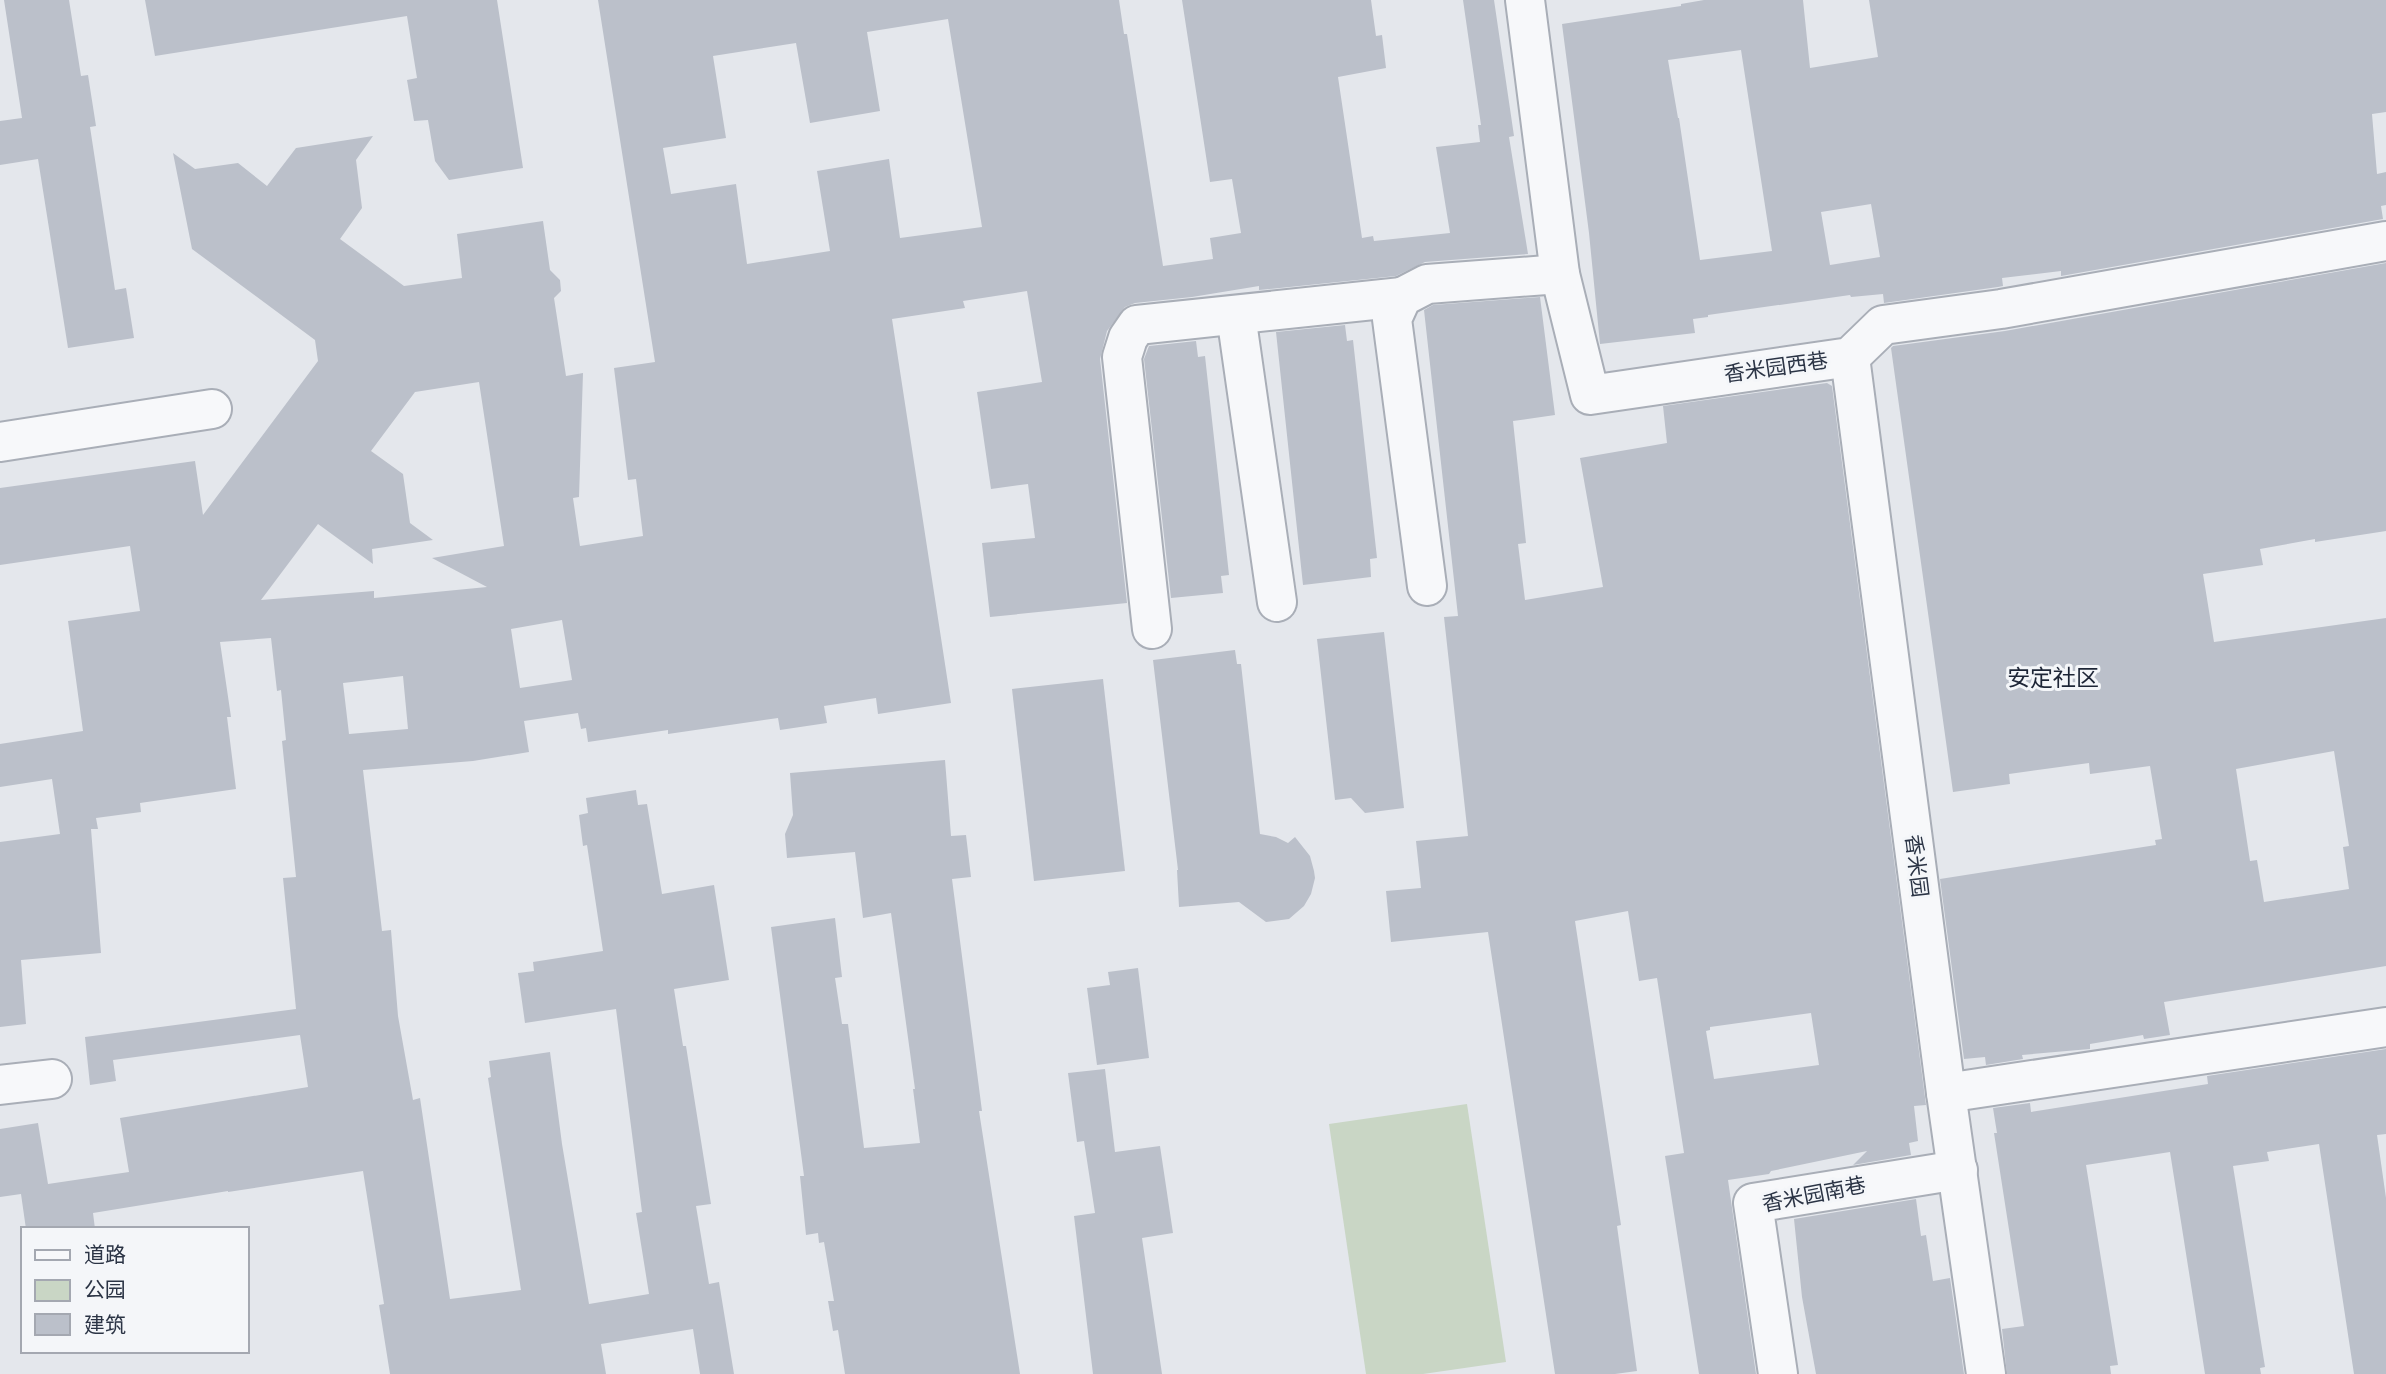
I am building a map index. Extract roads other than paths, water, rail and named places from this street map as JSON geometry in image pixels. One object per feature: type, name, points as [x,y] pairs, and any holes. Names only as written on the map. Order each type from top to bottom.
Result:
[{"type":"street","name":"香米园西巷","points":[[1525,0],[1560,274],[1590,395],[1850,357],[1883,325],[2015,307],[2386,241]]},
{"type":"street","points":[[1152,629],[1122,357],[1128,338],[1138,325],[1402,298],[1427,284],[1560,274]]},
{"type":"street","points":[[1402,298],[1392,319],[1427,586]]},
{"type":"street","points":[[1236,315],[1277,603]]},
{"type":"street","name":"香米园","points":[[1850,357],[1946,1093],[1986,1374]]},
{"type":"street","points":[[0,442],[212,409]]},
{"type":"street","points":[[1946,1093],[2386,1027]]},
{"type":"street","points":[[0,1085],[52,1079]]},
{"type":"street","name":"香米园南巷","points":[[1778,1374],[1753,1203],[1958,1170]]},
{"type":"district","name":"安定社区","points":[[2053,679]]}]
